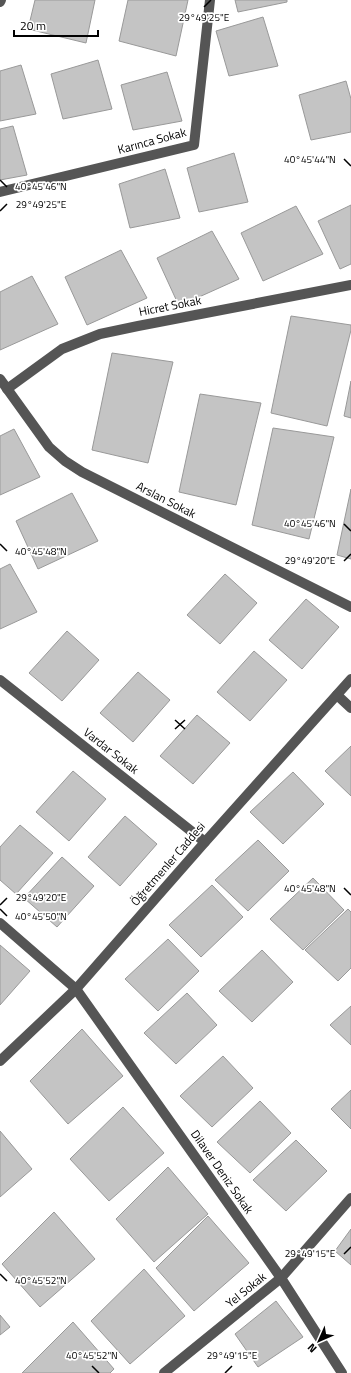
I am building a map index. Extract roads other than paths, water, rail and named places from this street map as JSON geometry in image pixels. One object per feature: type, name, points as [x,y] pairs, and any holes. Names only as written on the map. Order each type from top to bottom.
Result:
[{"type":"street","name":"Karınca Sokak","points":[[0,192],[194,145],[210,0]]},
{"type":"street","name":"Hicret Sokak","points":[[7,389],[62,349],[100,334],[351,285]]},
{"type":"street","name":"Arslan Sokak","points":[[0,379],[49,447],[65,461],[82,472],[351,607]]},
{"type":"street","name":"Öğretmenler Caddesi","points":[[0,1061],[76,989],[351,679]]},
{"type":"street","name":"Vardar Sokak","points":[[0,680],[205,842]]},
{"type":"street","points":[[337,695],[351,708]]},
{"type":"street","name":"Dilaver Deniz Sokak","points":[[0,923],[76,989],[281,1278],[342,1373]]},
{"type":"street","name":"Yel Sokak","points":[[164,1373],[281,1278],[351,1198]]}]
